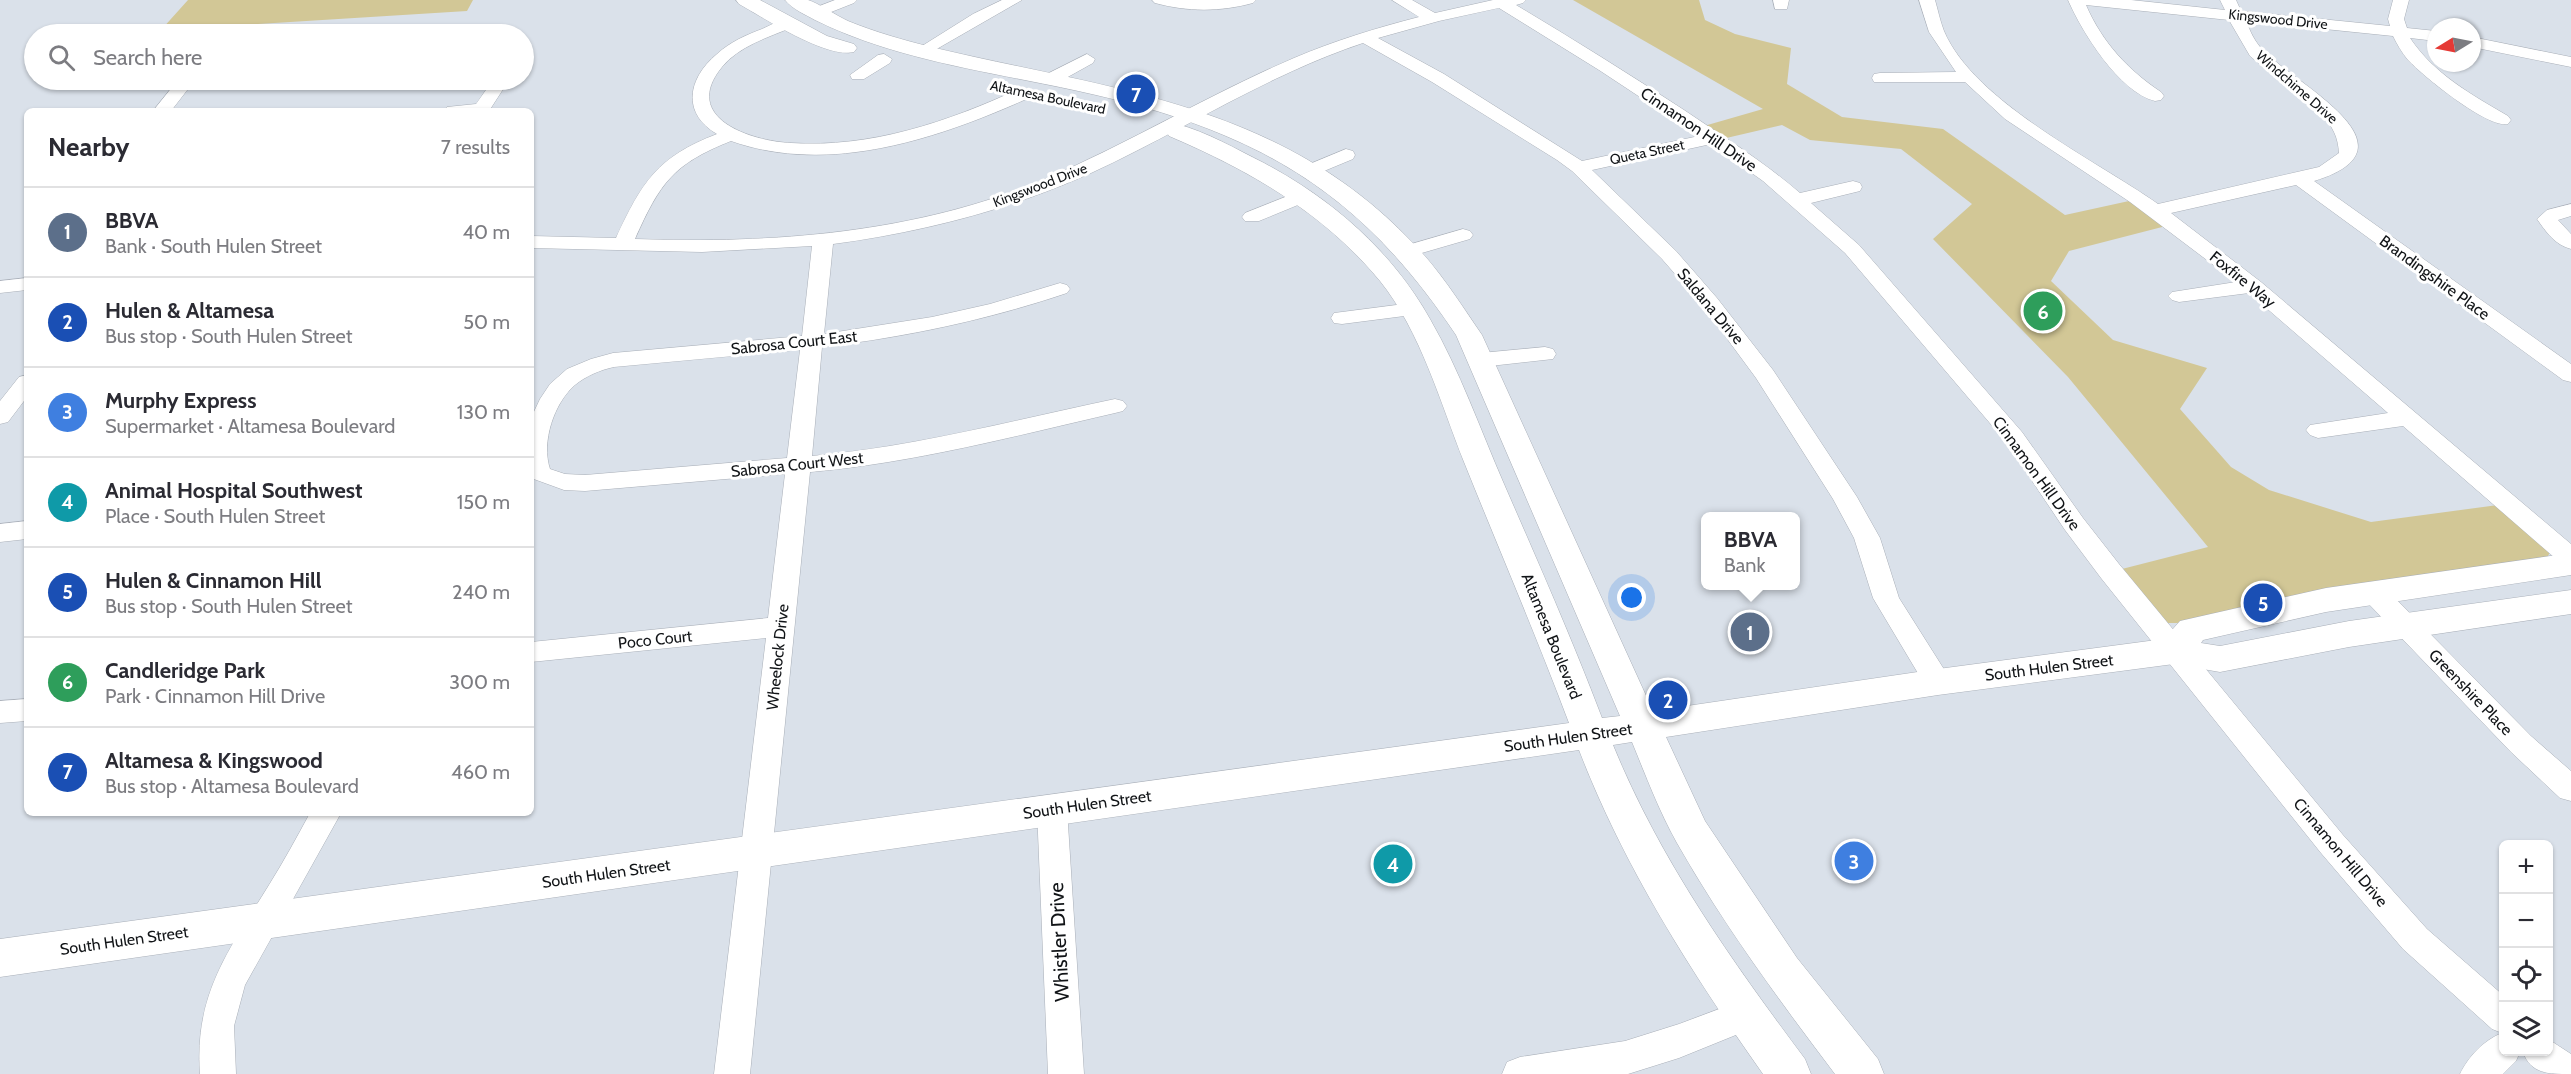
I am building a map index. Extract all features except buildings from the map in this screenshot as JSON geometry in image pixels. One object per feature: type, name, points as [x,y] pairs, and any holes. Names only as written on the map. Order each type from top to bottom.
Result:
[{"type":"main road","name":"Altamesa Boulevard","points":[[746,0],[815,13],[923,61],[1022,83],[1114,111],[1235,130],[1312,170],[1361,205],[1380,222],[1408,251],[1446,297],[1469,335],[1678,808],[1782,971],[1862,1074]]},
{"type":"main road","name":"Altamesa Boulevard","points":[[793,8],[820,40],[869,63],[923,61]]},
{"type":"main road","points":[[793,8],[849,28]]},
{"type":"main road","name":"Altamesa Boulevard","points":[[1022,83],[1051,79],[1087,87],[1180,121],[1222,149],[1266,171],[1325,211],[1389,275],[1412,309],[1438,364],[1548,621],[1622,809],[1667,893],[1746,1015],[1790,1074]]},
{"type":"main road","points":[[1022,83],[1049,88],[1087,87]]},
{"type":"main road","points":[[1347,232],[1380,222]]},
{"type":"main road","points":[[1476,455],[1520,450]]},
{"type":"main road","points":[[2174,651],[2192,630],[2373,592],[2571,564]]},
{"type":"main road","name":"South Hulen Street","points":[[0,958],[1592,734],[1938,682],[2174,651],[2220,659],[2349,634],[2571,602]]},
{"type":"street","points":[[815,13],[849,0]]},
{"type":"street","points":[[923,61],[979,16],[1014,0]]},
{"type":"street","points":[[1160,0],[1174,4],[1202,6],[1248,0]]},
{"type":"street","points":[[1400,0],[1433,18]]},
{"type":"street","name":"Foxfire Way","points":[[1927,0],[1929,14],[1938,37],[1968,76],[1999,105],[2025,125],[2154,211],[2254,286],[2571,558]]},
{"type":"street","points":[[2076,0],[2097,41],[2114,63],[2156,96]]},
{"type":"street","name":"Kingswood Drive","points":[[2085,0],[2232,7],[2427,35]]},
{"type":"street","points":[[2401,0],[2397,23],[2401,40],[2411,54],[2431,73],[2502,120]]},
{"type":"street","name":"Kingswood Drive","points":[[534,242],[701,246],[823,240],[957,214],[1013,198],[1096,164],[1300,62],[1365,38],[1433,18],[1511,2]]},
{"type":"street","name":"Cinnamon Hill Drive","points":[[1511,2],[1770,177],[1852,249],[2014,437],[2074,524],[2174,651],[2332,844],[2415,939],[2499,1014]]},
{"type":"street","name":"Windchime Drive","points":[[2154,211],[2299,179],[2326,171],[2348,154],[2350,146],[2347,135],[2328,111],[2257,54],[2232,7]]},
{"type":"street","points":[[793,8],[756,37],[715,63],[699,91],[700,110],[707,119],[752,143],[775,148],[809,150],[861,144],[936,129],[996,106],[1022,83]]},
{"type":"street","name":"Saldana Drive","points":[[1365,38],[1458,90],[1579,167],[1669,255],[1766,375],[1845,497],[1867,538],[1886,598],[1938,682]]},
{"type":"street","points":[[2481,44],[2570,60]]},
{"type":"street","name":"Altamesa Boulevard","points":[[1051,79],[1087,59]]},
{"type":"street","points":[[1880,78],[1968,76]]},
{"type":"street","points":[[164,108],[179,90]]},
{"type":"street","points":[[482,108],[494,90]]},
{"type":"street","points":[[623,244],[655,183],[674,163],[696,150],[733,134]]},
{"type":"street","name":"Queta Street","points":[[1579,167],[1714,138]]},
{"type":"street","points":[[1312,170],[1346,155]]},
{"type":"street","name":"Brandingshire Place","points":[[2299,179],[2571,375]]},
{"type":"street","points":[[1797,200],[1852,188]]},
{"type":"street","points":[[1252,217],[1303,196]]},
{"type":"street","points":[[2571,210],[2554,214],[2547,219],[2556,232],[2571,243]]},
{"type":"street","points":[[1408,251],[1463,235]]},
{"type":"street","name":"Wheelock Drive","points":[[732,1074],[823,240]]},
{"type":"street","points":[[2179,296],[2254,286]]},
{"type":"street","name":"Sabrosa Court East","points":[[544,411],[550,396],[561,384],[579,371],[596,364],[613,360],[811,342],[891,331],[976,315],[1060,289]]},
{"type":"street","points":[[1342,318],[1412,309]]},
{"type":"street","points":[[1481,360],[1545,354]]},
{"type":"street","name":"Sabrosa Court West","points":[[534,452],[537,468],[542,475],[564,482],[620,481],[798,466],[963,440],[1116,406]]},
{"type":"street","name":"Sabrosa Court West","points":[[534,443],[544,411]]},
{"type":"street","points":[[2318,430],[2408,418]]},
{"type":"street","points":[[0,533],[24,530]]},
{"type":"street","name":"Greenshire Place","points":[[2373,592],[2521,744],[2571,789]]},
{"type":"street","name":"Poco Court","points":[[534,652],[780,627]]},
{"type":"street","points":[[0,712],[24,710]]},
{"type":"street","name":"Whistler Drive","points":[[1052,809],[1066,1074]]},
{"type":"street","points":[[218,1074],[214,1044],[220,1007],[235,969],[324,816]]},
{"type":"street","points":[[1520,1074],[1625,1058],[1680,1041],[1746,1015]]},
{"type":"street","points":[[2478,1074],[2499,1054]]},
{"type":"street","points":[[2545,1056],[2570,1074]]},
{"type":"shaded area","points":[[188,0],[473,0],[467,11],[258,24],[166,24]]},
{"type":"shaded area","points":[[1573,0],[1699,0],[1705,20],[1735,34],[1791,48],[1787,84],[1842,117],[1943,129],[2065,215],[2129,201],[2166,226],[2069,251],[2051,281],[2113,340],[2207,368],[2180,409],[2231,467],[2269,490],[2371,522],[2498,505],[2551,550],[2546,560],[2352,588],[2177,623],[2161,623],[2118,570],[2208,547],[2068,377],[1933,239],[1972,204],[1901,149],[1810,140],[1782,125],[1722,139],[1704,126],[1763,109]]},
{"type":"place","name":"Altamesa & Kingswood","points":[[1136,94]]},
{"type":"place","name":"Candleridge Park","points":[[2043,311]]},
{"type":"place","name":"Hulen & Cinnamon Hill","points":[[2263,603]]},
{"type":"place","name":"BBVA","points":[[1750,632]]},
{"type":"place","name":"Hulen & Altamesa","points":[[1668,700]]},
{"type":"place","name":"Murphy Express","points":[[1854,861]]},
{"type":"place","name":"Animal Hospital Southwest","points":[[1393,864]]}]
